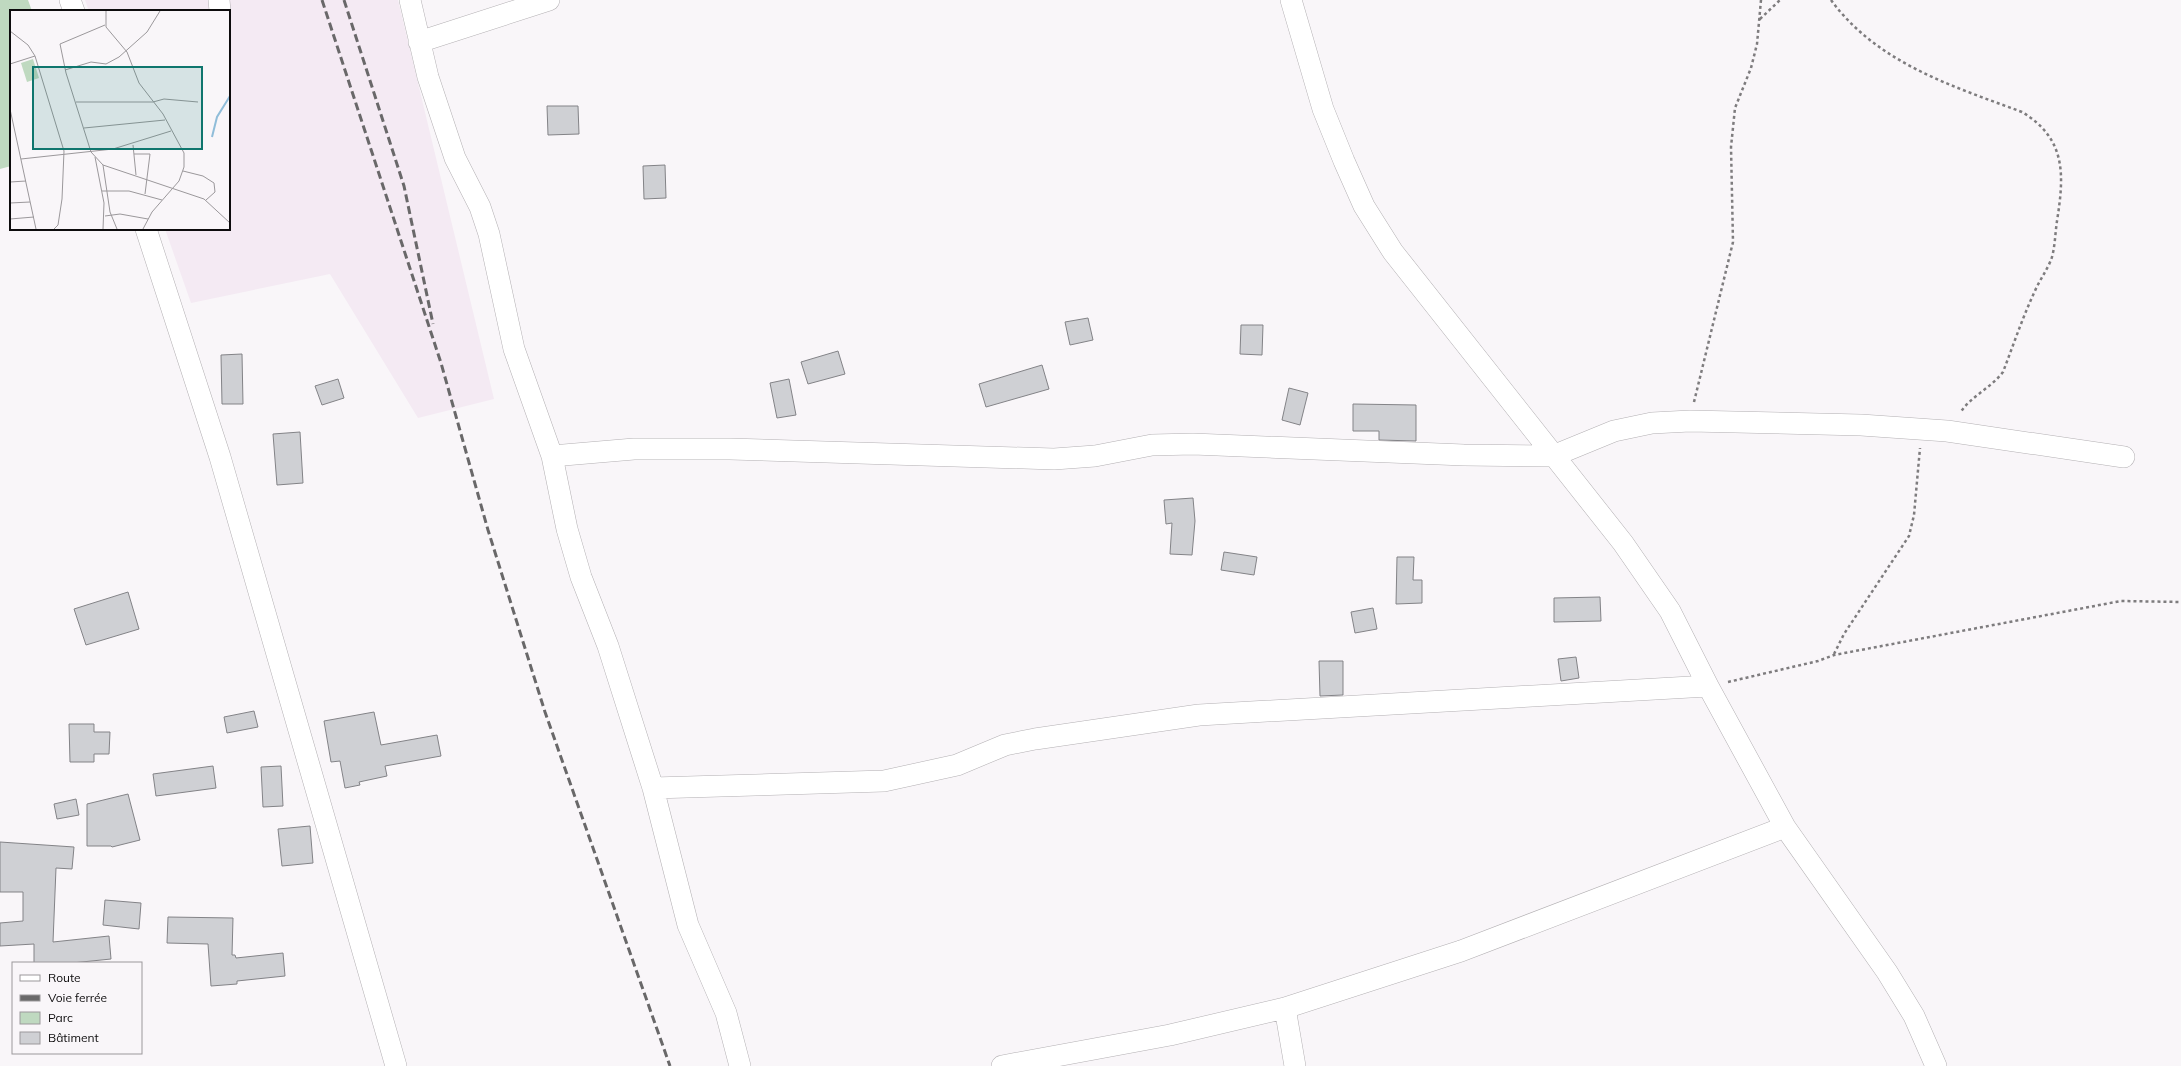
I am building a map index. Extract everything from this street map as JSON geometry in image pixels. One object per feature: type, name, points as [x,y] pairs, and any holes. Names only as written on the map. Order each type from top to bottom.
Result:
[{"type":"street","points":[[70,0],[74,10]]},
{"type":"street","points":[[219,0],[220,10]]},
{"type":"street","points":[[410,0],[428,77],[455,158],[480,207],[489,234],[514,349],[552,456],[567,529],[581,577],[608,646],[652,788],[688,925],[726,1013],[740,1066]]},
{"type":"street","points":[[419,42],[549,0]]},
{"type":"street","points":[[1291,0],[1323,109],[1364,206],[1393,252],[1623,543],[1670,611],[1708,686],[1785,827],[1886,972],[1914,1016],[1936,1066]]},
{"type":"street","points":[[146,230],[220,458],[396,1066]]},
{"type":"street","points":[[552,456],[634,449],[730,449],[1054,459],[1094,456],[1152,445],[1193,444],[1464,455],[1553,456],[1614,431],[1652,423],[1690,420],[1861,425],[1947,431],[2124,458]]},
{"type":"street","points":[[652,788],[884,781],[957,765],[1005,745],[1035,739],[1199,715],[1708,686]]},
{"type":"street","points":[[1002,1066],[1170,1035],[1285,1008],[1461,951],[1785,827]]},
{"type":"street","points":[[1285,1008],[1295,1066]]},
{"type":"path","points":[[1690,420],[1734,242],[1731,147],[1735,108],[1751,68],[1757,44],[1761,0]]},
{"type":"path","points":[[1759,19],[1780,0]]},
{"type":"path","points":[[1831,0],[1862,36],[1879,48],[1934,80],[2022,112],[2035,120],[2047,133],[2056,149],[2061,165],[2062,189],[2051,258],[2045,275],[2034,291],[2003,372],[1996,382],[1964,407],[1947,431]]},
{"type":"path","points":[[1834,655],[1844,634],[1909,536],[1914,515],[1922,430]]},
{"type":"path","points":[[1708,686],[1818,661],[1834,655],[2121,601],[2181,602]]},
{"type":"shaded area","points":[[85,0],[398,0],[494,399],[418,418],[330,274],[191,303],[165,230],[230,230],[230,10],[89,10]]},
{"type":"green space","points":[[0,0],[28,0],[32,10],[10,10],[10,166],[0,169]]},
{"type":"building","points":[[547,106],[578,106],[579,134],[548,135]]},
{"type":"building","points":[[665,165],[666,198],[644,199],[643,166]]},
{"type":"building","points":[[1088,318],[1093,340],[1070,345],[1065,322]]},
{"type":"building","points":[[1241,325],[1263,325],[1262,355],[1240,354]]},
{"type":"building","points":[[838,351],[845,374],[808,384],[801,362]]},
{"type":"building","points":[[242,354],[243,404],[222,404],[221,355]]},
{"type":"building","points":[[1042,365],[1049,389],[986,407],[979,384]]},
{"type":"building","points":[[338,379],[344,398],[322,405],[315,386]]},
{"type":"building","points":[[789,379],[796,415],[777,418],[770,383]]},
{"type":"building","points":[[1289,388],[1308,393],[1300,425],[1282,420]]},
{"type":"building","points":[[1353,404],[1416,405],[1416,441],[1379,440],[1379,431],[1353,431]]},
{"type":"building","points":[[300,432],[303,483],[277,485],[273,434]]},
{"type":"building","points":[[1193,498],[1195,521],[1192,555],[1170,554],[1172,523],[1166,524],[1164,500]]},
{"type":"building","points":[[1224,552],[1257,557],[1254,575],[1221,570]]},
{"type":"building","points":[[1397,557],[1414,557],[1413,580],[1422,580],[1422,603],[1396,604]]},
{"type":"building","points":[[128,592],[139,629],[86,645],[74,609]]},
{"type":"building","points":[[1600,597],[1601,621],[1554,622],[1554,598]]},
{"type":"building","points":[[1373,608],[1377,629],[1355,633],[1351,612]]},
{"type":"building","points":[[1576,657],[1579,678],[1561,681],[1558,659]]},
{"type":"building","points":[[1319,661],[1343,661],[1343,695],[1320,696]]},
{"type":"building","points":[[254,711],[258,727],[227,733],[224,717]]},
{"type":"building","points":[[374,712],[381,745],[437,735],[441,756],[385,766],[387,776],[359,782],[360,785],[345,788],[340,761],[331,762],[324,721]]},
{"type":"building","points":[[69,724],[94,724],[94,732],[110,732],[109,754],[94,754],[94,762],[70,762]]},
{"type":"building","points":[[213,766],[216,788],[156,796],[153,774]]},
{"type":"building","points":[[281,766],[283,806],[263,807],[261,767]]},
{"type":"building","points":[[128,794],[140,840],[112,847],[87,846],[87,804]]},
{"type":"building","points":[[76,799],[79,815],[57,819],[54,804]]},
{"type":"building","points":[[310,826],[313,863],[282,866],[278,829]]},
{"type":"building","points":[[0,842],[74,847],[72,869],[56,868],[53,942],[109,936],[111,959],[82,962],[34,962],[34,944],[0,946],[0,923],[23,921],[23,892],[0,892]]},
{"type":"building","points":[[105,900],[141,903],[139,929],[103,925]]},
{"type":"building","points":[[168,917],[233,918],[232,955],[235,955],[236,958],[283,953],[285,976],[237,981],[237,984],[211,986],[208,944],[167,943]]},
{"type":"railway","points":[[322,0],[441,363],[488,530],[545,712],[670,1066]]},
{"type":"railway","points":[[344,0],[404,186],[433,324]]}]
